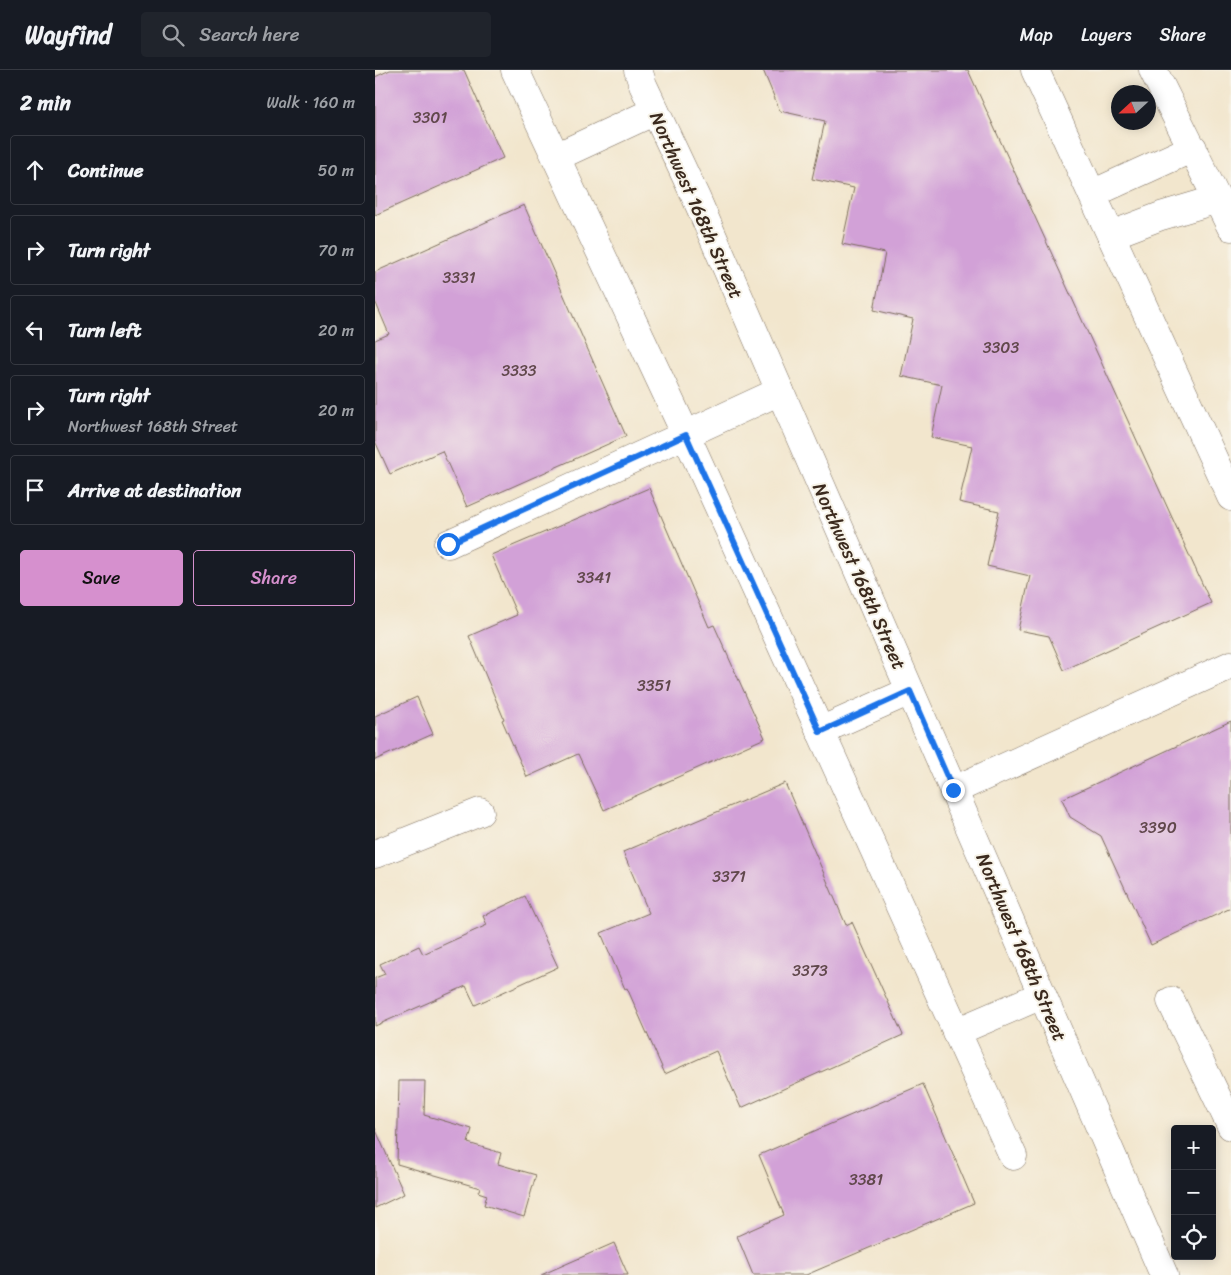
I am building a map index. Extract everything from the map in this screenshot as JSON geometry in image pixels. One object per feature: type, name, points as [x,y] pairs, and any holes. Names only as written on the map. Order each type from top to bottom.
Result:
[{"type":"street","points":[[515,70],[686,435],[1013,1156]]},
{"type":"street","name":"Northwest 168th Street","points":[[638,70],[643,85],[697,200],[1164,1275]]},
{"type":"street","points":[[1035,70],[1231,497]]},
{"type":"street","points":[[1153,70],[1231,227]]},
{"type":"street","points":[[556,157],[655,111]]},
{"type":"street","points":[[1092,194],[1193,148]]},
{"type":"street","points":[[1111,235],[1161,216],[1218,199]]},
{"type":"street","points":[[448,544],[780,391]]},
{"type":"street","points":[[953,790],[1231,665]]},
{"type":"street","points":[[820,732],[910,691]]},
{"type":"street","points":[[375,854],[480,812]]},
{"type":"street","points":[[956,1032],[1042,995]]},
{"type":"street","points":[[1171,1001],[1231,1126]]},
{"type":"building","points":[[390,70],[464,70],[503,158],[375,215],[375,77]]},
{"type":"building","points":[[763,70],[968,70],[1211,603],[1064,670],[1049,636],[1018,630],[1030,576],[987,566],[999,511],[959,502],[972,446],[931,437],[942,385],[901,376],[913,319],[874,310],[885,253],[842,244],[854,188],[812,179],[825,121],[780,111]]},
{"type":"building","points":[[524,205],[626,436],[467,507],[442,451],[390,474],[375,441],[375,340],[389,334],[375,301],[375,272]]},
{"type":"building","points":[[649,488],[709,627],[714,625],[765,738],[604,810],[578,754],[527,777],[469,636],[517,615],[491,555]]},
{"type":"building","points":[[417,697],[433,734],[375,760],[375,716]]},
{"type":"building","points":[[1231,721],[1231,908],[1151,945],[1101,836],[1070,817],[1062,799]]},
{"type":"building","points":[[785,783],[846,925],[852,922],[903,1035],[741,1108],[716,1051],[665,1074],[601,933],[649,913],[623,852]]},
{"type":"building","points":[[525,896],[558,967],[475,1005],[466,986],[375,1026],[375,978],[385,974],[380,964],[419,946],[423,954],[487,925],[483,916]]},
{"type":"building","points":[[399,1081],[425,1081],[424,1115],[472,1129],[468,1143],[501,1153],[498,1164],[536,1175],[524,1217],[484,1205],[487,1195],[478,1192],[480,1188],[397,1164]]},
{"type":"building","points":[[923,1084],[974,1203],[806,1275],[753,1275],[737,1236],[784,1215],[759,1155]]},
{"type":"building","points":[[375,1128],[404,1194],[375,1208]]},
{"type":"building","points":[[614,1243],[628,1275],[541,1275]]},
{"type":"route","points":[[448,544],[686,435],[820,732],[910,691],[953,790]]}]
